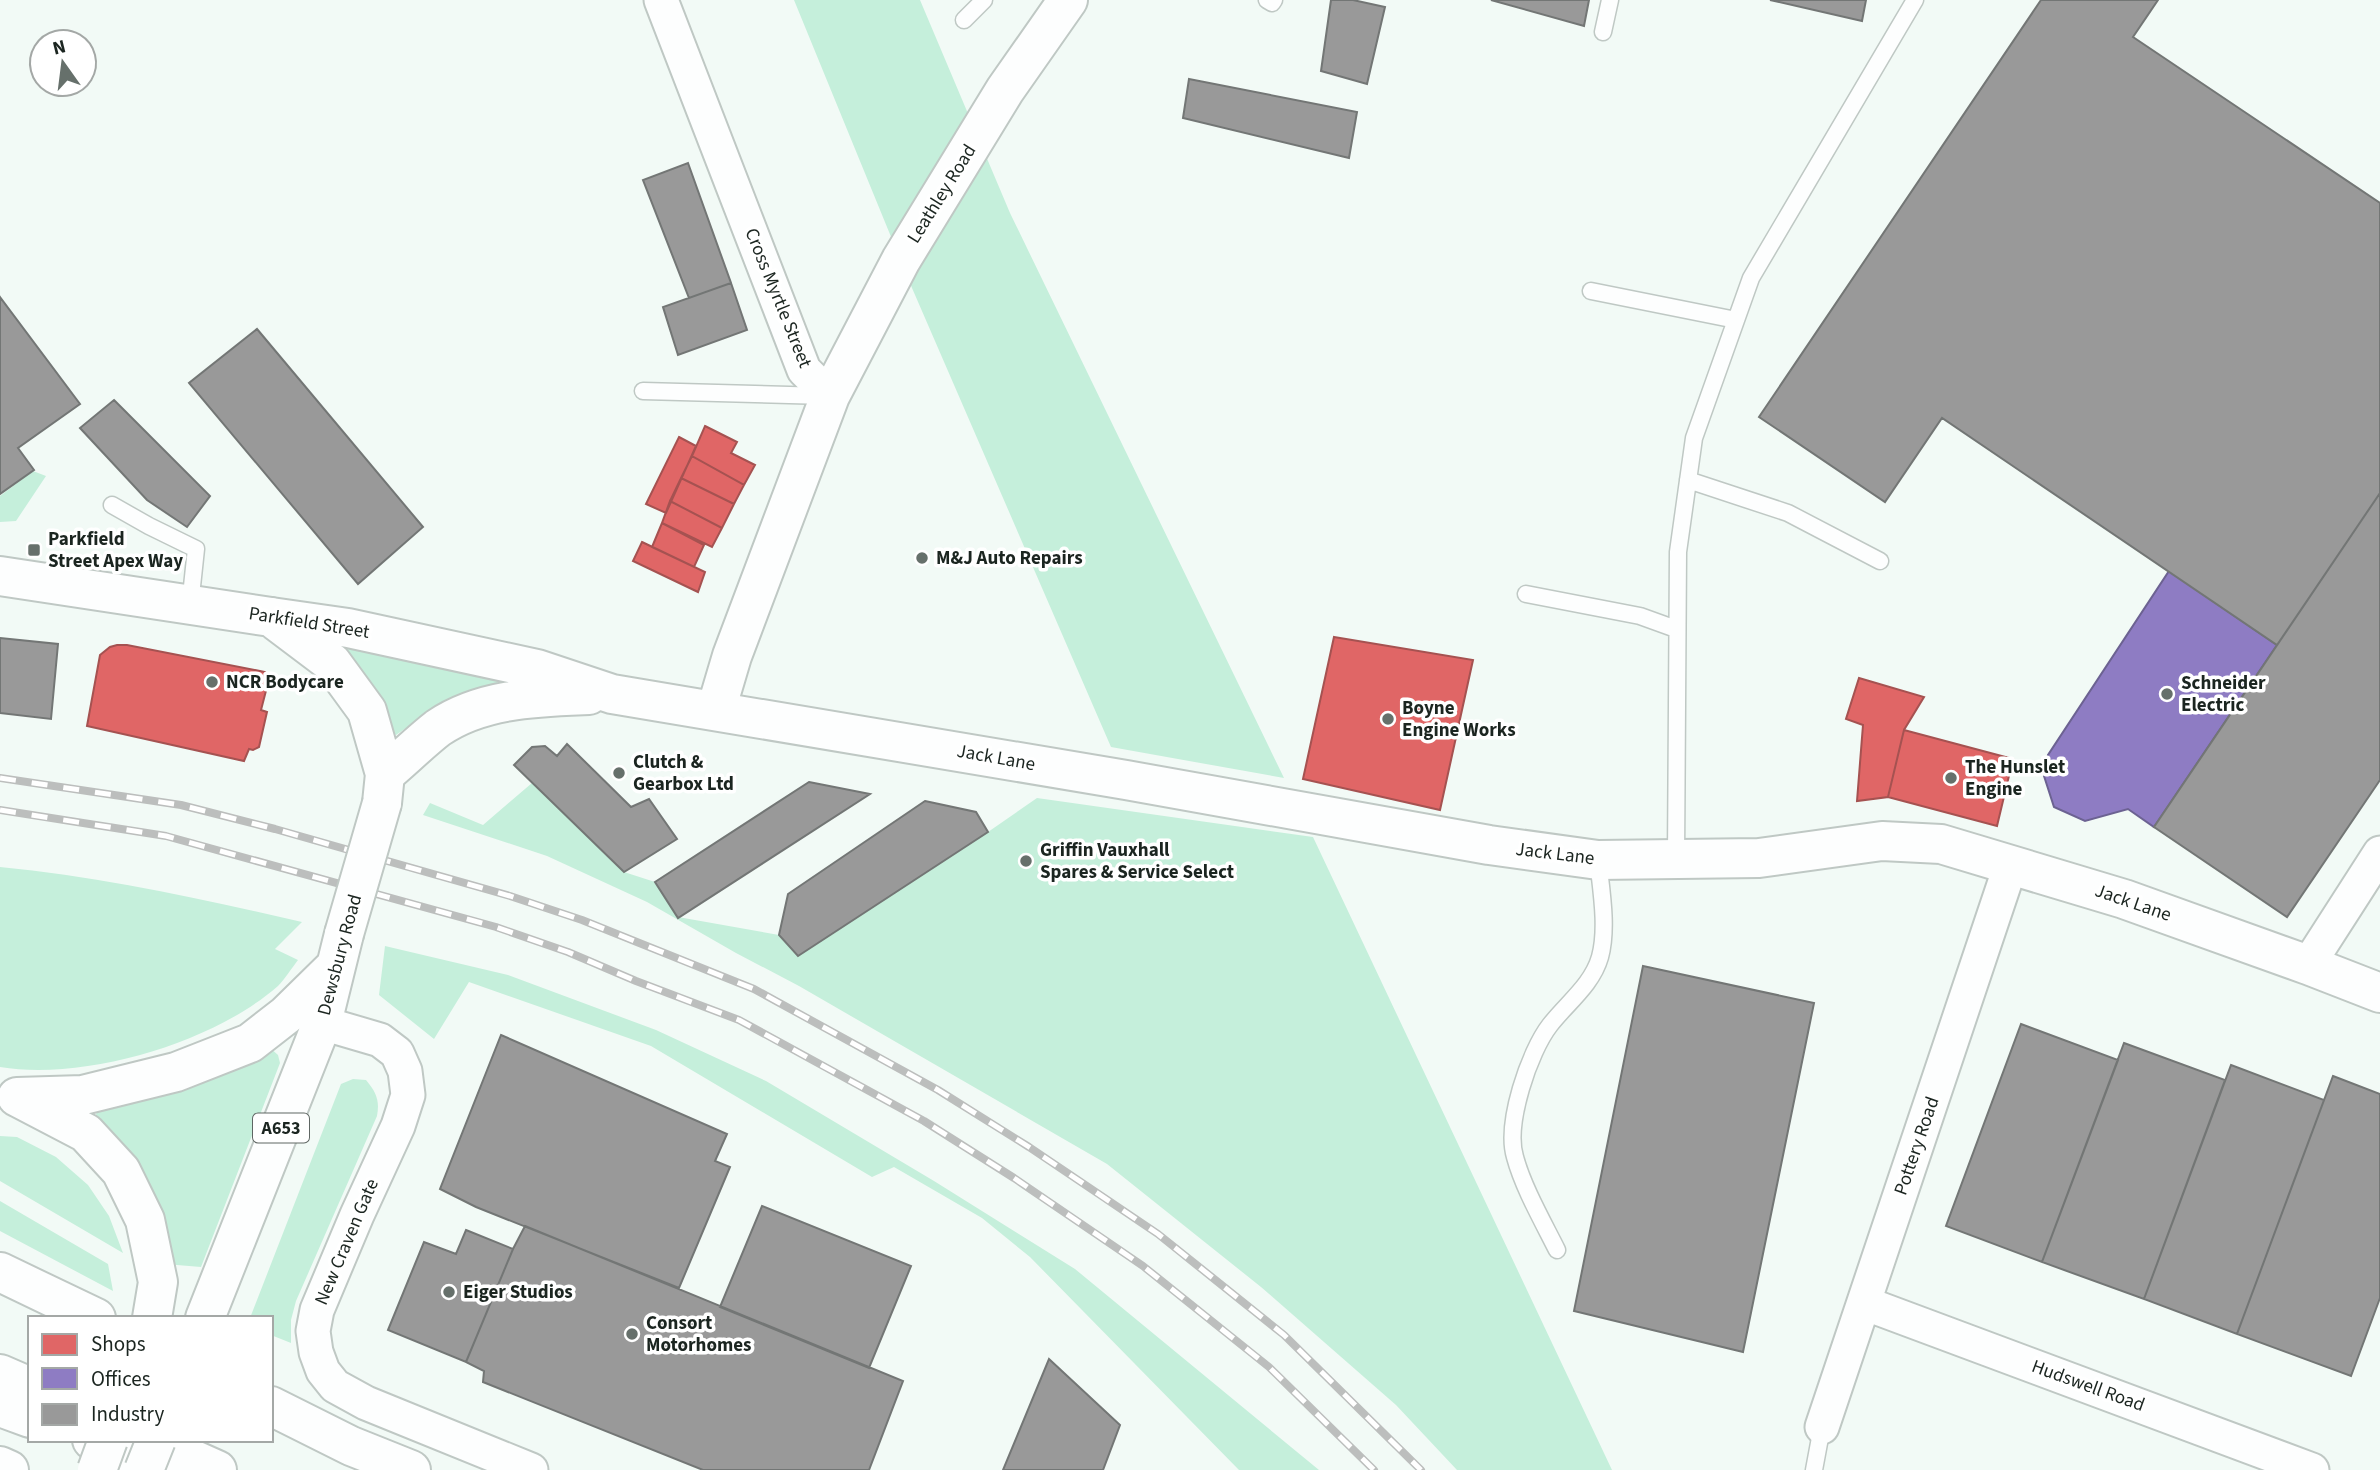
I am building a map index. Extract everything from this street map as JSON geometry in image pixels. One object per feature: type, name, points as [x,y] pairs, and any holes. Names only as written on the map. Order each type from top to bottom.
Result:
[{"type":"main road","name":"Leathley Road","points":[[830,397],[901,260],[1005,90],[1068,0]]},
{"type":"main road","points":[[716,710],[732,656],[830,397]]},
{"type":"main road","name":"Parkfield Street","points":[[0,576],[348,628],[525,667],[612,694],[716,710]]},
{"type":"main road","points":[[271,617],[332,663],[367,711],[383,789]]},
{"type":"main road","name":"Parkfield Street","points":[[383,789],[438,729],[461,715],[503,702],[612,694]]},
{"type":"main road","name":"Jack Lane","points":[[716,710],[1489,845],[1598,860],[1759,858],[1882,841],[1941,844],[2124,900],[2380,993]]},
{"type":"main road","name":"Dewsbury Road","points":[[206,1316],[321,1023],[383,789]]},
{"type":"main road","name":"A653","points":[[8,1095],[83,1095],[176,1072],[250,1042],[286,1015],[340,950]]},
{"type":"main road","name":"A653","points":[[8,1095],[86,1133],[121,1171],[145,1220],[148,1232],[158,1282],[152,1316]]},
{"type":"main road","points":[[0,1272],[92,1316]]},
{"type":"main road","points":[[0,1374],[28,1386]]},
{"type":"main road","points":[[0,1407],[28,1417]]},
{"type":"main road","points":[[273,1407],[351,1446],[411,1470]]},
{"type":"main road","points":[[97,1442],[174,1470]]},
{"type":"main road","points":[[97,1470],[107,1442]]},
{"type":"main road","points":[[154,1442],[217,1470]]},
{"type":"main road","points":[[145,1470],[155,1442]]},
{"type":"main road","points":[[0,1466],[9,1470]]},
{"type":"street","name":"Cross Myrtle Street","points":[[662,0],[804,370],[830,397]]},
{"type":"street","points":[[2308,965],[2380,853]]},
{"type":"street","name":"Pottery Road","points":[[1822,1427],[2011,864]]},
{"type":"street","name":"New Craven Gate","points":[[321,1023],[380,1040],[397,1053],[405,1071],[408,1095],[398,1126],[317,1310],[313,1331],[316,1352],[323,1371],[335,1386],[366,1403],[531,1470]]},
{"type":"street","name":"Hudswell Road","points":[[1864,1303],[2312,1470]]},
{"type":"lane","points":[[964,20],[984,0]]},
{"type":"lane","points":[[1267,0],[1272,3],[1273,0]]},
{"type":"lane","points":[[1603,32],[1609,0]]},
{"type":"lane","points":[[1676,860],[1678,552],[1694,438],[1751,278],[1915,0]]},
{"type":"lane","points":[[1591,291],[1736,320]]},
{"type":"lane","points":[[643,391],[830,397]]},
{"type":"lane","points":[[1688,480],[1788,513],[1880,561]]},
{"type":"lane","points":[[112,505],[196,549],[190,605]]},
{"type":"lane","points":[[1526,594],[1640,616],[1676,629]]},
{"type":"lane","points":[[1557,1250],[1514,1156],[1514,1118],[1523,1077],[1548,1027],[1583,990],[1600,957],[1603,918],[1598,860]]},
{"type":"lane","points":[[1814,1470],[1822,1427]]},
{"type":"green space","points":[[794,0],[920,0],[1010,213],[1284,778],[1111,747],[912,288]]},
{"type":"green space","points":[[33,471],[46,476],[16,521],[0,522],[0,496]]},
{"type":"green space","points":[[331,634],[545,675],[416,721],[396,735],[376,690]]},
{"type":"green space","points":[[532,783],[624,872],[655,882],[678,917],[779,935],[798,956],[1037,798],[1313,837],[1612,1470],[1457,1470],[1396,1405],[1261,1287],[1107,1164],[799,986],[647,902],[547,856],[423,815],[430,803],[483,825]]},
{"type":"green space","points":[[0,867],[114,883],[302,922],[275,949],[298,960],[278,986],[251,1006],[219,1025],[184,1040],[108,1063],[34,1070],[0,1067]]},
{"type":"green space","points":[[385,946],[508,975],[656,1030],[766,1081],[1075,1269],[1319,1470],[1239,1470],[1030,1257],[982,1218],[894,1167],[872,1177],[651,1046],[469,982],[434,1039],[379,995]]},
{"type":"green space","points":[[269,1047],[278,1055],[280,1063],[201,1267],[165,1264],[95,1119],[97,1111]]},
{"type":"green space","points":[[353,1079],[366,1080],[376,1096],[377,1116],[296,1301],[291,1320],[291,1343],[273,1336],[273,1316],[251,1316],[341,1084]]},
{"type":"green space","points":[[0,1136],[17,1137],[56,1157],[88,1185],[109,1216],[123,1253],[0,1181]]},
{"type":"green space","points":[[0,1201],[108,1264],[113,1291],[0,1231]]},
{"type":"building: Shops","points":[[705,426],[737,442],[731,453],[755,465],[744,485],[692,456]]},
{"type":"building: Shops","points":[[679,437],[696,446],[666,513],[646,504]]},
{"type":"building: Shops","points":[[692,456],[744,485],[734,504],[681,478]]},
{"type":"building: Shops","points":[[681,478],[734,504],[722,528],[670,501]]},
{"type":"building: Shops","points":[[670,501],[722,528],[712,547],[662,523]]},
{"type":"building: Shops","points":[[662,523],[704,545],[694,567],[652,547]]},
{"type":"building: Shops","points":[[642,542],[705,572],[698,592],[633,561]]},
{"type":"building: Shops","name":"Boyne Engine Works","points":[[1334,637],[1473,660],[1440,810],[1303,779]]},
{"type":"building: Shops","points":[[117,645],[265,672],[264,678],[269,679],[261,710],[267,712],[259,747],[249,749],[244,761],[87,726],[100,655]]},
{"type":"building: Shops","points":[[1859,678],[1924,697],[1904,730],[1888,797],[1857,801],[1863,725],[1846,719]]},
{"type":"building: Shops","name":"The Hunslet Engine","points":[[1904,730],[2013,759],[1997,826],[1888,797]]},
{"type":"building: Offices","name":"Schneider Electric","points":[[2169,571],[2277,645],[2154,827],[2128,809],[2085,821],[2054,807],[2044,776],[2048,755]]},
{"type":"building: Industry","points":[[1331,0],[1353,0],[1385,7],[1367,84],[1321,71]]},
{"type":"building: Industry","points":[[1491,0],[1589,0],[1584,26]]},
{"type":"building: Industry","points":[[1770,0],[1866,0],[1862,21]]},
{"type":"building: Industry","points":[[2041,0],[2158,0],[2133,37],[2380,203],[2380,493],[2277,645],[1942,418],[1885,502],[1759,417]]},
{"type":"building: Industry","points":[[1189,79],[1357,112],[1349,158],[1183,118]]},
{"type":"building: Industry","points":[[688,163],[731,283],[689,298],[643,180]]},
{"type":"building: Industry","points":[[731,283],[747,330],[678,355],[663,307]]},
{"type":"building: Industry","points":[[0,297],[80,404],[18,448],[34,470],[0,494]]},
{"type":"building: Industry","points":[[257,329],[423,527],[358,584],[189,383]]},
{"type":"building: Industry","points":[[114,400],[210,496],[187,527],[147,500],[80,428]]},
{"type":"building: Industry","points":[[2380,493],[2380,780],[2287,917],[2154,827]]},
{"type":"building: Industry","points":[[0,638],[58,644],[51,719],[0,713]]},
{"type":"building: Industry","points":[[567,744],[631,807],[649,799],[677,839],[624,872],[514,765],[532,747],[545,746],[557,756]]},
{"type":"building: Industry","points":[[809,782],[870,794],[678,918],[655,882]]},
{"type":"building: Industry","points":[[925,801],[976,812],[988,832],[798,956],[779,935],[788,894]]},
{"type":"building: Industry","points":[[1643,966],[1814,1003],[1743,1352],[1574,1311]]},
{"type":"building: Industry","points":[[2021,1024],[2118,1060],[2042,1262],[1946,1226]]},
{"type":"building: Industry","points":[[501,1035],[727,1134],[715,1161],[730,1167],[679,1288],[476,1207],[440,1189]]},
{"type":"building: Industry","points":[[2124,1043],[2225,1080],[2144,1299],[2042,1262]]},
{"type":"building: Industry","points":[[2231,1065],[2324,1100],[2237,1334],[2144,1299]]},
{"type":"building: Industry","points":[[2333,1076],[2380,1094],[2380,1298],[2351,1376],[2237,1334]]},
{"type":"building: Industry","points":[[762,1206],[911,1266],[869,1368],[720,1307]]},
{"type":"building: Industry","name":"Consort Motorhomes","points":[[525,1226],[903,1381],[869,1470],[703,1470],[483,1382],[484,1371],[466,1362]]},
{"type":"building: Industry","name":"Eiger Studios","points":[[466,1230],[513,1249],[466,1362],[388,1330],[424,1242],[456,1254]]},
{"type":"building: Industry","points":[[1049,1359],[1120,1425],[1103,1470],[1003,1470]]},
{"type":"railway","points":[[0,778],[181,805],[275,829],[510,896],[582,920],[754,989],[938,1090],[1029,1147],[1158,1234],[1284,1335],[1421,1470]]},
{"type":"railway","points":[[0,810],[166,836],[496,927],[568,952],[739,1020],[924,1121],[1014,1178],[1143,1266],[1269,1367],[1374,1470]]},
{"type":"place","name":"Parkfield Street Apex Way","points":[[34,550]]},
{"type":"place","name":"M&J Auto Repairs","points":[[922,558]]},
{"type":"place","name":"NCR Bodycare","points":[[212,682]]},
{"type":"place","name":"Schneider Electric","points":[[2167,694]]},
{"type":"place","name":"Boyne Engine Works","points":[[1388,719]]},
{"type":"place","name":"Clutch & Gearbox Ltd","points":[[619,773]]},
{"type":"place","name":"The Hunslet Engine","points":[[1951,778]]},
{"type":"place","name":"Griffin Vauxhall Spares & Service Select","points":[[1026,861]]},
{"type":"place","name":"Eiger Studios","points":[[449,1292]]},
{"type":"place","name":"Consort Motorhomes","points":[[632,1334]]}]
